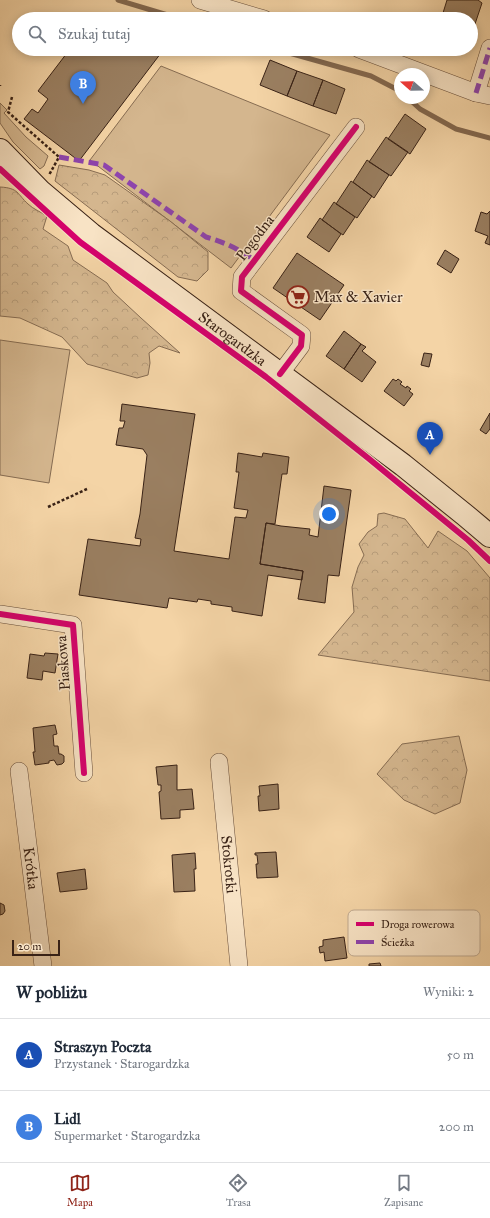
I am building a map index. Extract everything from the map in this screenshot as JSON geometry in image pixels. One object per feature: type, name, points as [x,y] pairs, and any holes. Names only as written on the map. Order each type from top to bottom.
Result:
[{"type":"main road","name":"Starogardzka","points":[[0,150],[40,191],[91,234],[426,483],[490,536]]},
{"type":"street","points":[[200,0],[240,12]]},
{"type":"street","points":[[378,56],[483,94],[490,48]]},
{"type":"street","name":"Pogodna","points":[[280,374],[301,346],[302,335],[241,290],[242,277],[356,126]]},
{"type":"street","name":"Piaskowa","points":[[0,614],[73,625],[84,773]]},
{"type":"street","name":"Stokrotki","points":[[219,762],[240,966]]},
{"type":"street","name":"Krótka","points":[[19,771],[43,966]]},
{"type":"path","points":[[12,97],[8,112],[59,157],[46,180]]},
{"type":"path","points":[[48,507],[86,489]]},
{"type":"green space","points":[[161,66],[330,135],[231,268],[90,160]]},
{"type":"green space","points":[[0,103],[7,110],[4,113],[26,137],[48,156],[44,166],[40,169],[13,142],[0,123]]},
{"type":"green space","points":[[59,165],[89,170],[105,175],[170,221],[208,252],[208,270],[197,281],[178,277],[55,181]]},
{"type":"green space","points":[[0,187],[14,190],[30,206],[47,216],[43,229],[68,246],[73,260],[107,283],[113,292],[180,353],[159,346],[149,353],[150,363],[148,375],[137,378],[87,364],[62,337],[20,318],[0,316]]},
{"type":"green space","points":[[0,340],[70,350],[49,483],[0,475]]},
{"type":"green space","points":[[384,513],[405,519],[428,548],[438,531],[467,551],[490,578],[490,681],[318,655],[354,612],[352,587],[358,567],[364,555],[359,544],[368,532],[377,526],[378,514]]},
{"type":"green space","points":[[459,736],[467,770],[460,803],[435,814],[404,800],[377,774],[402,744]]},
{"type":"building","points":[[447,0],[478,0],[482,3],[478,15],[478,12],[443,12]]},
{"type":"building","points":[[65,56],[159,56],[79,161],[24,119],[32,109],[38,113],[48,99],[38,91]]},
{"type":"building","points":[[270,60],[297,71],[287,96],[260,85]]},
{"type":"building","points":[[297,71],[323,80],[313,106],[287,96]]},
{"type":"building","points":[[323,80],[345,89],[336,114],[313,106]]},
{"type":"building","points":[[405,114],[426,129],[410,154],[388,139]]},
{"type":"building","points":[[386,137],[408,152],[391,176],[369,162]]},
{"type":"building","points":[[367,160],[389,175],[374,198],[353,182]]},
{"type":"building","points":[[351,181],[372,196],[357,218],[336,204]]},
{"type":"building","points":[[334,202],[355,217],[343,235],[322,220]]},
{"type":"building","points":[[490,211],[490,245],[485,243],[488,236],[475,231],[481,212],[487,214]]},
{"type":"building","points":[[320,218],[341,234],[329,252],[307,237]]},
{"type":"building","points":[[445,250],[459,259],[451,273],[437,264]]},
{"type":"building","points":[[297,253],[344,285],[320,320],[273,288]]},
{"type":"building","points":[[344,331],[361,344],[344,369],[326,356]]},
{"type":"building","points":[[361,344],[366,347],[362,351],[376,362],[362,382],[344,369]]},
{"type":"building","points":[[424,353],[432,354],[429,367],[421,365]]},
{"type":"building","points":[[393,379],[396,381],[398,379],[402,382],[400,384],[411,389],[409,391],[413,394],[404,406],[384,391]]},
{"type":"building","points":[[122,404],[195,414],[174,551],[229,559],[235,517],[246,518],[248,510],[234,508],[239,472],[236,472],[238,453],[262,457],[263,453],[289,457],[287,474],[282,474],[275,524],[266,523],[260,564],[303,571],[302,580],[268,575],[262,616],[232,611],[232,607],[211,604],[211,601],[198,599],[197,602],[169,598],[167,608],[79,595],[88,539],[140,546],[141,539],[135,538],[140,514],[147,455],[143,449],[116,445],[119,428],[123,428],[125,421],[120,421]]},
{"type":"building","points":[[490,413],[490,429],[486,434],[480,430]]},
{"type":"building","points":[[324,486],[351,490],[339,576],[328,575],[325,603],[298,599],[303,571],[260,564],[266,523],[310,529],[309,535],[318,537]]},
{"type":"building","points":[[45,653],[58,654],[55,673],[43,671],[42,680],[27,678],[30,654],[44,656]]},
{"type":"building","points":[[55,725],[57,734],[53,735],[54,746],[58,746],[59,754],[64,756],[64,762],[57,765],[54,760],[49,761],[49,763],[35,765],[33,752],[35,752],[33,728]]},
{"type":"building","points":[[177,765],[177,790],[192,789],[194,809],[180,810],[180,818],[161,819],[159,792],[161,791],[161,785],[158,785],[156,767]]},
{"type":"building","points":[[278,784],[279,809],[259,811],[259,786]]},
{"type":"building","points":[[276,852],[278,877],[257,878],[256,864],[258,864],[257,855],[255,855],[255,853]]},
{"type":"building","points":[[195,853],[195,891],[174,892],[172,855]]},
{"type":"building","points":[[85,869],[87,889],[60,892],[57,873]]},
{"type":"building","points":[[0,903],[4,905],[5,911],[0,915]]},
{"type":"building","points":[[344,937],[347,958],[325,961],[324,952],[320,953],[319,947],[323,946],[323,940]]},
{"type":"building","points":[[380,963],[381,966],[369,966],[369,964]]},
{"type":"waterway","points":[[118,0],[158,12]]},
{"type":"waterway","points":[[300,56],[371,76],[394,88]]},
{"type":"waterway","points":[[415,104],[420,109],[456,129],[490,138]]},
{"type":"marked path","points":[[476,93],[490,48]]},
{"type":"marked path","points":[[59,157],[104,165],[206,237],[231,246],[254,260]]},
{"type":"cycle path","points":[[280,374],[301,346],[302,335],[241,291],[242,277],[356,127]]},
{"type":"cycle path","points":[[0,169],[80,242],[266,377],[468,540],[490,561]]},
{"type":"cycle path","points":[[0,614],[73,625],[84,773]]},
{"type":"place","name":"Lidl","points":[[83,104]]},
{"type":"place","name":"Max & Xavier","points":[[298,297]]},
{"type":"place","name":"Straszyn Poczta","points":[[430,455]]}]
